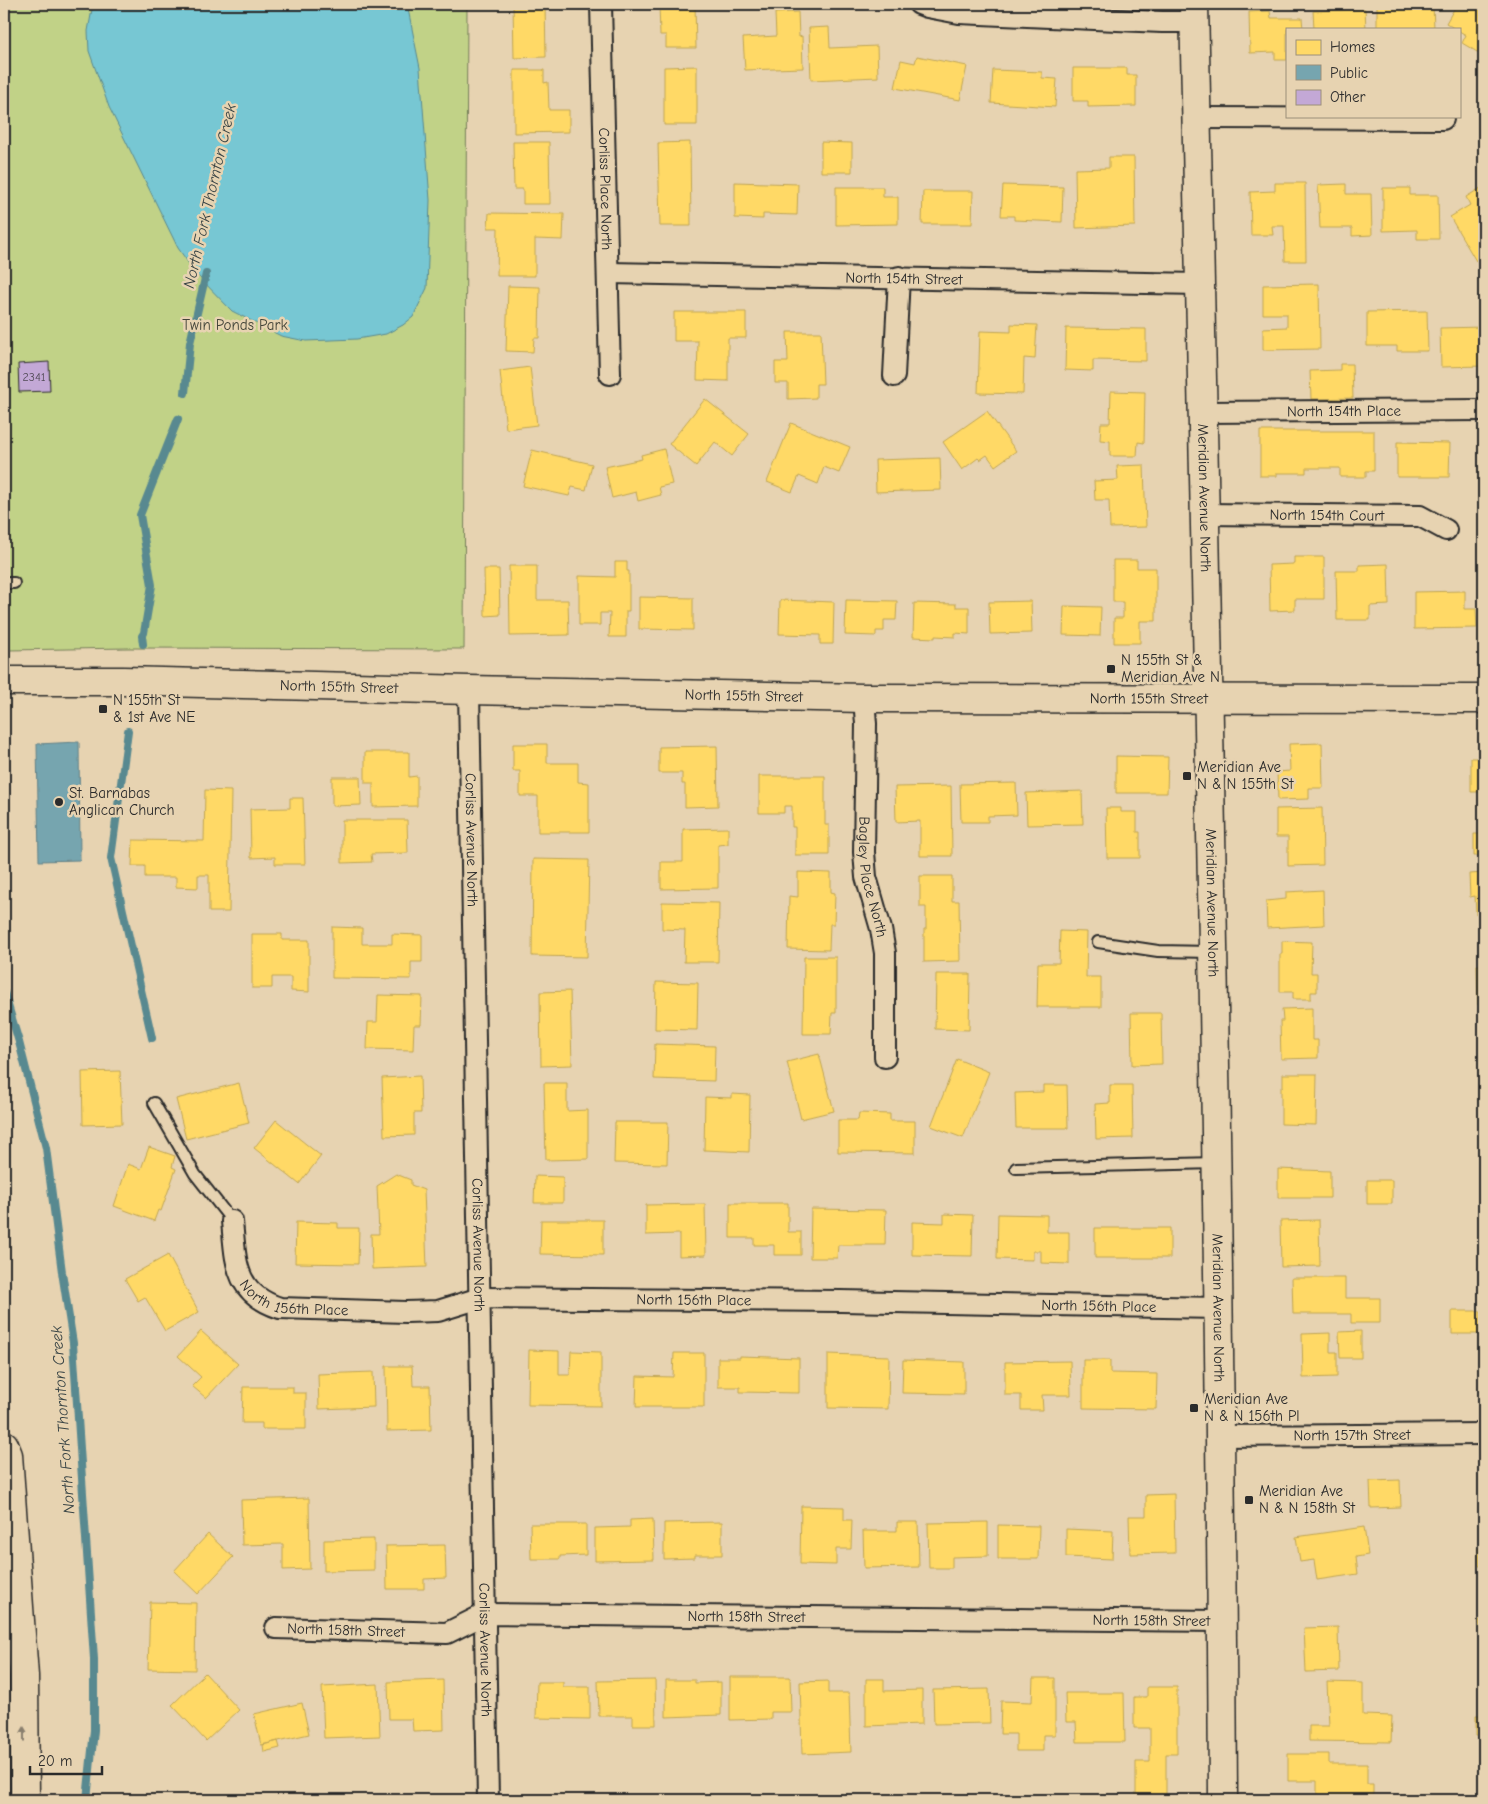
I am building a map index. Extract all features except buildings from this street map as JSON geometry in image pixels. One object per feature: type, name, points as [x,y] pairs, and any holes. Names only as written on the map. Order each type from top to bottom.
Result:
[{"type":"main road","name":"Meridian Avenue North","points":[[1194,13],[1209,698],[1219,1308],[1223,1800]]},
{"type":"main road","name":"North 155th Street","points":[[4,681],[123,681],[864,698],[1484,699]]},
{"type":"main road","points":[[4,1445],[8,1455],[24,1676],[24,1800]]},
{"type":"street","name":"Corliss Place North","points":[[601,4],[610,374]]},
{"type":"street","points":[[919,4],[959,13],[1162,22],[1194,13]]},
{"type":"street","points":[[1197,118],[1443,119]]},
{"type":"street","name":"North 154th Street","points":[[608,273],[1200,284]]},
{"type":"street","points":[[894,376],[899,277]]},
{"type":"street","name":"North 154th Place","points":[[1203,412],[1484,410]]},
{"type":"street","name":"North 154th Court","points":[[1205,514],[1420,516],[1446,530]]},
{"type":"street","name":"Corliss Avenue North","points":[[469,690],[488,1800]]},
{"type":"street","name":"Bagley Place North","points":[[864,698],[866,724],[864,852],[866,878],[881,930],[885,953],[885,1057]]},
{"type":"street","name":"North 156th Place","points":[[232,1221],[235,1254],[240,1278],[251,1292],[266,1303],[280,1308],[406,1312],[438,1311],[480,1298],[860,1301],[1219,1308]]},
{"type":"street","name":"North 157th Street","points":[[1220,1436],[1484,1434]]},
{"type":"street","name":"North 158th Street","points":[[276,1628],[447,1633],[485,1614],[1222,1621]]},
{"type":"lane","points":[[1098,942],[1158,951],[1213,952]]},
{"type":"lane","points":[[154,1103],[195,1174],[232,1221]]},
{"type":"lane","points":[[1016,1168],[1216,1163]]},
{"type":"green space","name":"Twin Ponds Park","points":[[4,4],[467,4],[464,649],[128,648],[9,650],[4,646]]},
{"type":"water","points":[[93,4],[407,4],[420,68],[430,200],[427,288],[413,317],[386,334],[357,339],[306,341],[281,336],[232,311],[197,275],[178,248],[109,107],[89,51],[88,31]]},
{"type":"waterway","name":"North Fork Thornton Creek","points":[[185,393],[190,343],[206,274]]},
{"type":"waterway","name":"North Fork Thornton Creek","points":[[143,644],[142,636],[152,585],[140,515],[178,419]]},
{"type":"waterway","name":"North Fork Thornton Creek","points":[[128,731],[111,858],[152,1038]]},
{"type":"waterway","name":"North Fork Thornton Creek","points":[[4,992],[46,1148],[73,1343],[94,1659],[94,1730],[87,1800]]},
{"type":"place","name":"N 155th St & Meridian Ave N","points":[[1111,669]]},
{"type":"place","name":"N 155th St & 1st Ave NE","points":[[103,709]]},
{"type":"place","name":"Meridian Ave N & N 155th St","points":[[1187,776]]},
{"type":"place","name":"St. Barnabas Anglican Church","points":[[59,802]]},
{"type":"place","name":"Meridian Ave N & N 156th Pl","points":[[1194,1408]]},
{"type":"place","name":"Meridian Ave N & N 158th St","points":[[1249,1500]]}]
